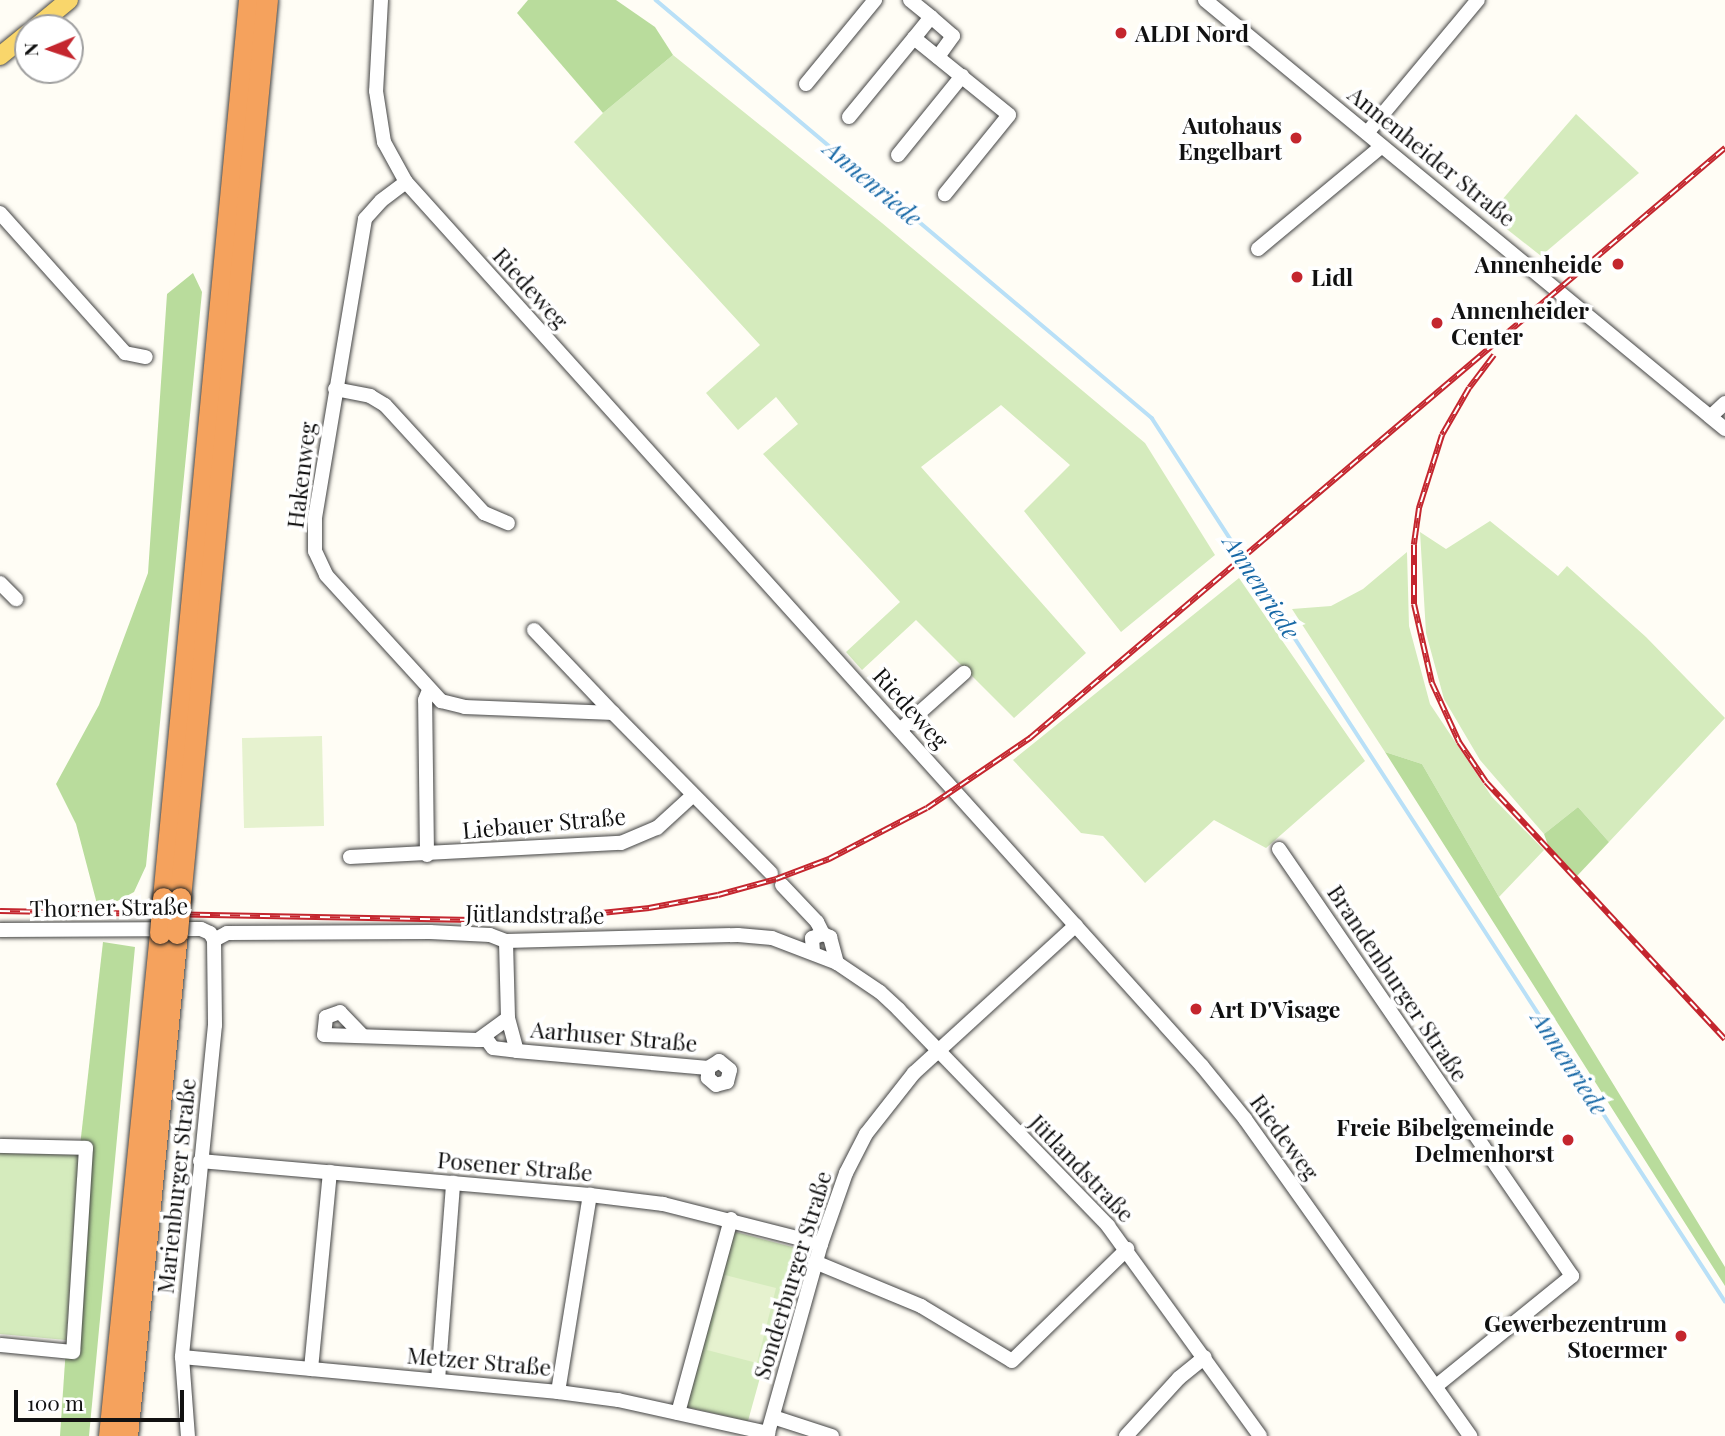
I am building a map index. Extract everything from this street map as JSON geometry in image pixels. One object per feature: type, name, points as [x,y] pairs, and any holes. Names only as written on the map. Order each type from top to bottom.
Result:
[{"type":"highway","points":[[172,898],[249,0]]},
{"type":"highway","points":[[109,1436],[172,898],[267,0]]},
{"type":"highway","points":[[127,1436],[168,933]]},
{"type":"main road","points":[[52,14],[69,0]]},
{"type":"main road","points":[[0,56],[14,44]]},
{"type":"street","name":"Riedeweg","points":[[381,0],[376,91],[384,142],[406,182],[1076,925],[1245,1119],[1470,1436]]},
{"type":"street","points":[[806,84],[875,0]]},
{"type":"street","points":[[910,0],[953,36],[938,57]]},
{"type":"street","name":"Annenheider Straße","points":[[1205,0],[1725,429]]},
{"type":"street","points":[[1367,133],[1478,0]]},
{"type":"street","points":[[849,117],[931,17]]},
{"type":"street","points":[[914,38],[1009,115],[945,194]]},
{"type":"street","points":[[898,155],[962,76]]},
{"type":"street","points":[[1258,249],[1382,146]]},
{"type":"street","name":"Hakenweg","points":[[406,182],[381,201],[365,219],[315,518],[315,551],[326,575],[441,701],[465,708],[613,713]]},
{"type":"street","points":[[0,213],[125,353],[146,356]]},
{"type":"street","points":[[335,390],[370,396],[385,405],[484,513],[508,523]]},
{"type":"street","points":[[1711,416],[1725,404]]},
{"type":"street","points":[[0,583],[16,599]]},
{"type":"street","points":[[534,630],[692,796],[771,873]]},
{"type":"street","points":[[900,730],[964,673]]},
{"type":"street","points":[[426,855],[425,700],[429,690]]},
{"type":"street","name":"Liebauer Straße","points":[[350,857],[621,843],[657,828],[692,796]]},
{"type":"street","name":"Brandenburger Straße","points":[[1279,849],[1572,1276],[1436,1385]]},
{"type":"street","points":[[782,885],[817,922],[823,933],[830,937],[837,963]]},
{"type":"street","name":"Sonderburger Straße","points":[[768,1434],[821,1244],[846,1172],[866,1134],[914,1073],[1076,925]]},
{"type":"street","name":"Thorner Straße","points":[[0,930],[201,929],[209,933],[214,940]]},
{"type":"street","name":"Jütlandstraße","points":[[214,940],[227,933],[430,932],[490,936],[506,941],[738,935],[772,938],[837,963],[880,992],[1127,1249],[1259,1436]]},
{"type":"street","points":[[813,952],[812,938],[823,933]]},
{"type":"street","name":"Marienburger Straße","points":[[188,1436],[183,1357],[215,1025],[214,940]]},
{"type":"street","name":"Aarhuser Straße","points":[[506,941],[508,1018],[517,1051]]},
{"type":"street","name":"Aarhuser Straße","points":[[478,1040],[508,1018]]},
{"type":"street","name":"Aarhuser Straße","points":[[363,1036],[486,1040],[494,1048],[517,1051],[708,1068]]},
{"type":"street","points":[[0,1146],[86,1148],[73,1352],[0,1345]]},
{"type":"street","name":"Posener Straße","points":[[200,1161],[590,1195],[663,1204],[731,1219],[821,1244]]},
{"type":"street","points":[[311,1369],[330,1172]]},
{"type":"street","points":[[438,1380],[453,1183]]},
{"type":"street","points":[[558,1392],[590,1195]]},
{"type":"street","points":[[678,1413],[731,1219]]},
{"type":"street","points":[[816,1262],[900,1296],[1012,1361],[1127,1249]]},
{"type":"street","name":"Metzer Straße","points":[[183,1357],[558,1392],[618,1400],[768,1434]]},
{"type":"street","points":[[1126,1436],[1179,1378],[1205,1357]]},
{"type":"street","points":[[773,1417],[832,1436]]},
{"type":"green space","points":[[528,0],[616,0],[655,27],[673,55],[603,113],[517,13]]},
{"type":"green space","points":[[673,55],[882,223],[1145,443],[1215,555],[1121,632],[1024,511],[1070,465],[1001,405],[921,467],[1086,653],[1014,718],[916,620],[862,670],[846,652],[900,602],[763,454],[798,424],[776,397],[738,430],[706,393],[760,345],[574,142],[603,113]]},
{"type":"green space","points":[[1576,114],[1639,173],[1541,256],[1489,215]]},
{"type":"green space","points":[[193,273],[202,292],[146,866],[134,892],[110,905],[97,904],[76,824],[56,784],[99,705],[148,573],[167,294]]},
{"type":"green space","points":[[1490,521],[1558,576],[1567,566],[1646,637],[1725,718],[1609,842],[1578,807],[1544,834],[1480,760],[1444,699],[1426,633],[1420,532],[1446,549]]},
{"type":"green space","points":[[1407,552],[1409,626],[1430,704],[1492,797],[1544,850],[1499,897],[1422,764],[1385,752],[1292,609],[1331,606],[1363,589]]},
{"type":"green space","points":[[1239,578],[1365,761],[1266,848],[1214,820],[1145,883],[1103,836],[1081,833],[1013,760]]},
{"type":"green space","points":[[322,736],[324,826],[244,828],[242,738]]},
{"type":"green space","points":[[1385,752],[1422,764],[1499,897],[1725,1267],[1725,1286]]},
{"type":"green space","points":[[1578,807],[1609,842],[1577,876],[1549,848],[1544,834]]},
{"type":"green space","points":[[103,942],[135,947],[89,1436],[60,1436],[79,1155]]},
{"type":"green space","points":[[0,1153],[79,1155],[66,1340],[0,1334]]},
{"type":"green space","points":[[732,1231],[796,1248],[748,1421],[687,1407]]},
{"type":"green space","points":[[725,1275],[776,1288],[757,1363],[707,1350]]},
{"type":"waterway","name":"Annenriede","points":[[656,0],[1152,418],[1725,1301]]},
{"type":"railway","points":[[0,911],[487,920],[553,918],[649,908],[718,895],[776,879],[829,859],[927,808],[1030,738],[1725,148]]},
{"type":"railway","points":[[1494,355],[1469,388],[1442,435],[1419,508],[1414,545],[1414,604],[1432,683],[1459,742],[1486,782],[1725,1039]]},
{"type":"place","name":"ALDI Nord","points":[[1121,33]]},
{"type":"place","name":"Autohaus Engelbart","points":[[1296,138]]},
{"type":"place","name":"Annenheide","points":[[1618,264]]},
{"type":"place","name":"Lidl","points":[[1297,277]]},
{"type":"place","name":"Annenheider Center","points":[[1437,323]]},
{"type":"place","name":"Art D'Visage","points":[[1196,1009]]},
{"type":"place","name":"Freie Bibelgemeinde Delmenhorst","points":[[1568,1140]]},
{"type":"place","name":"Gewerbezentrum Stoermer","points":[[1681,1336]]}]
